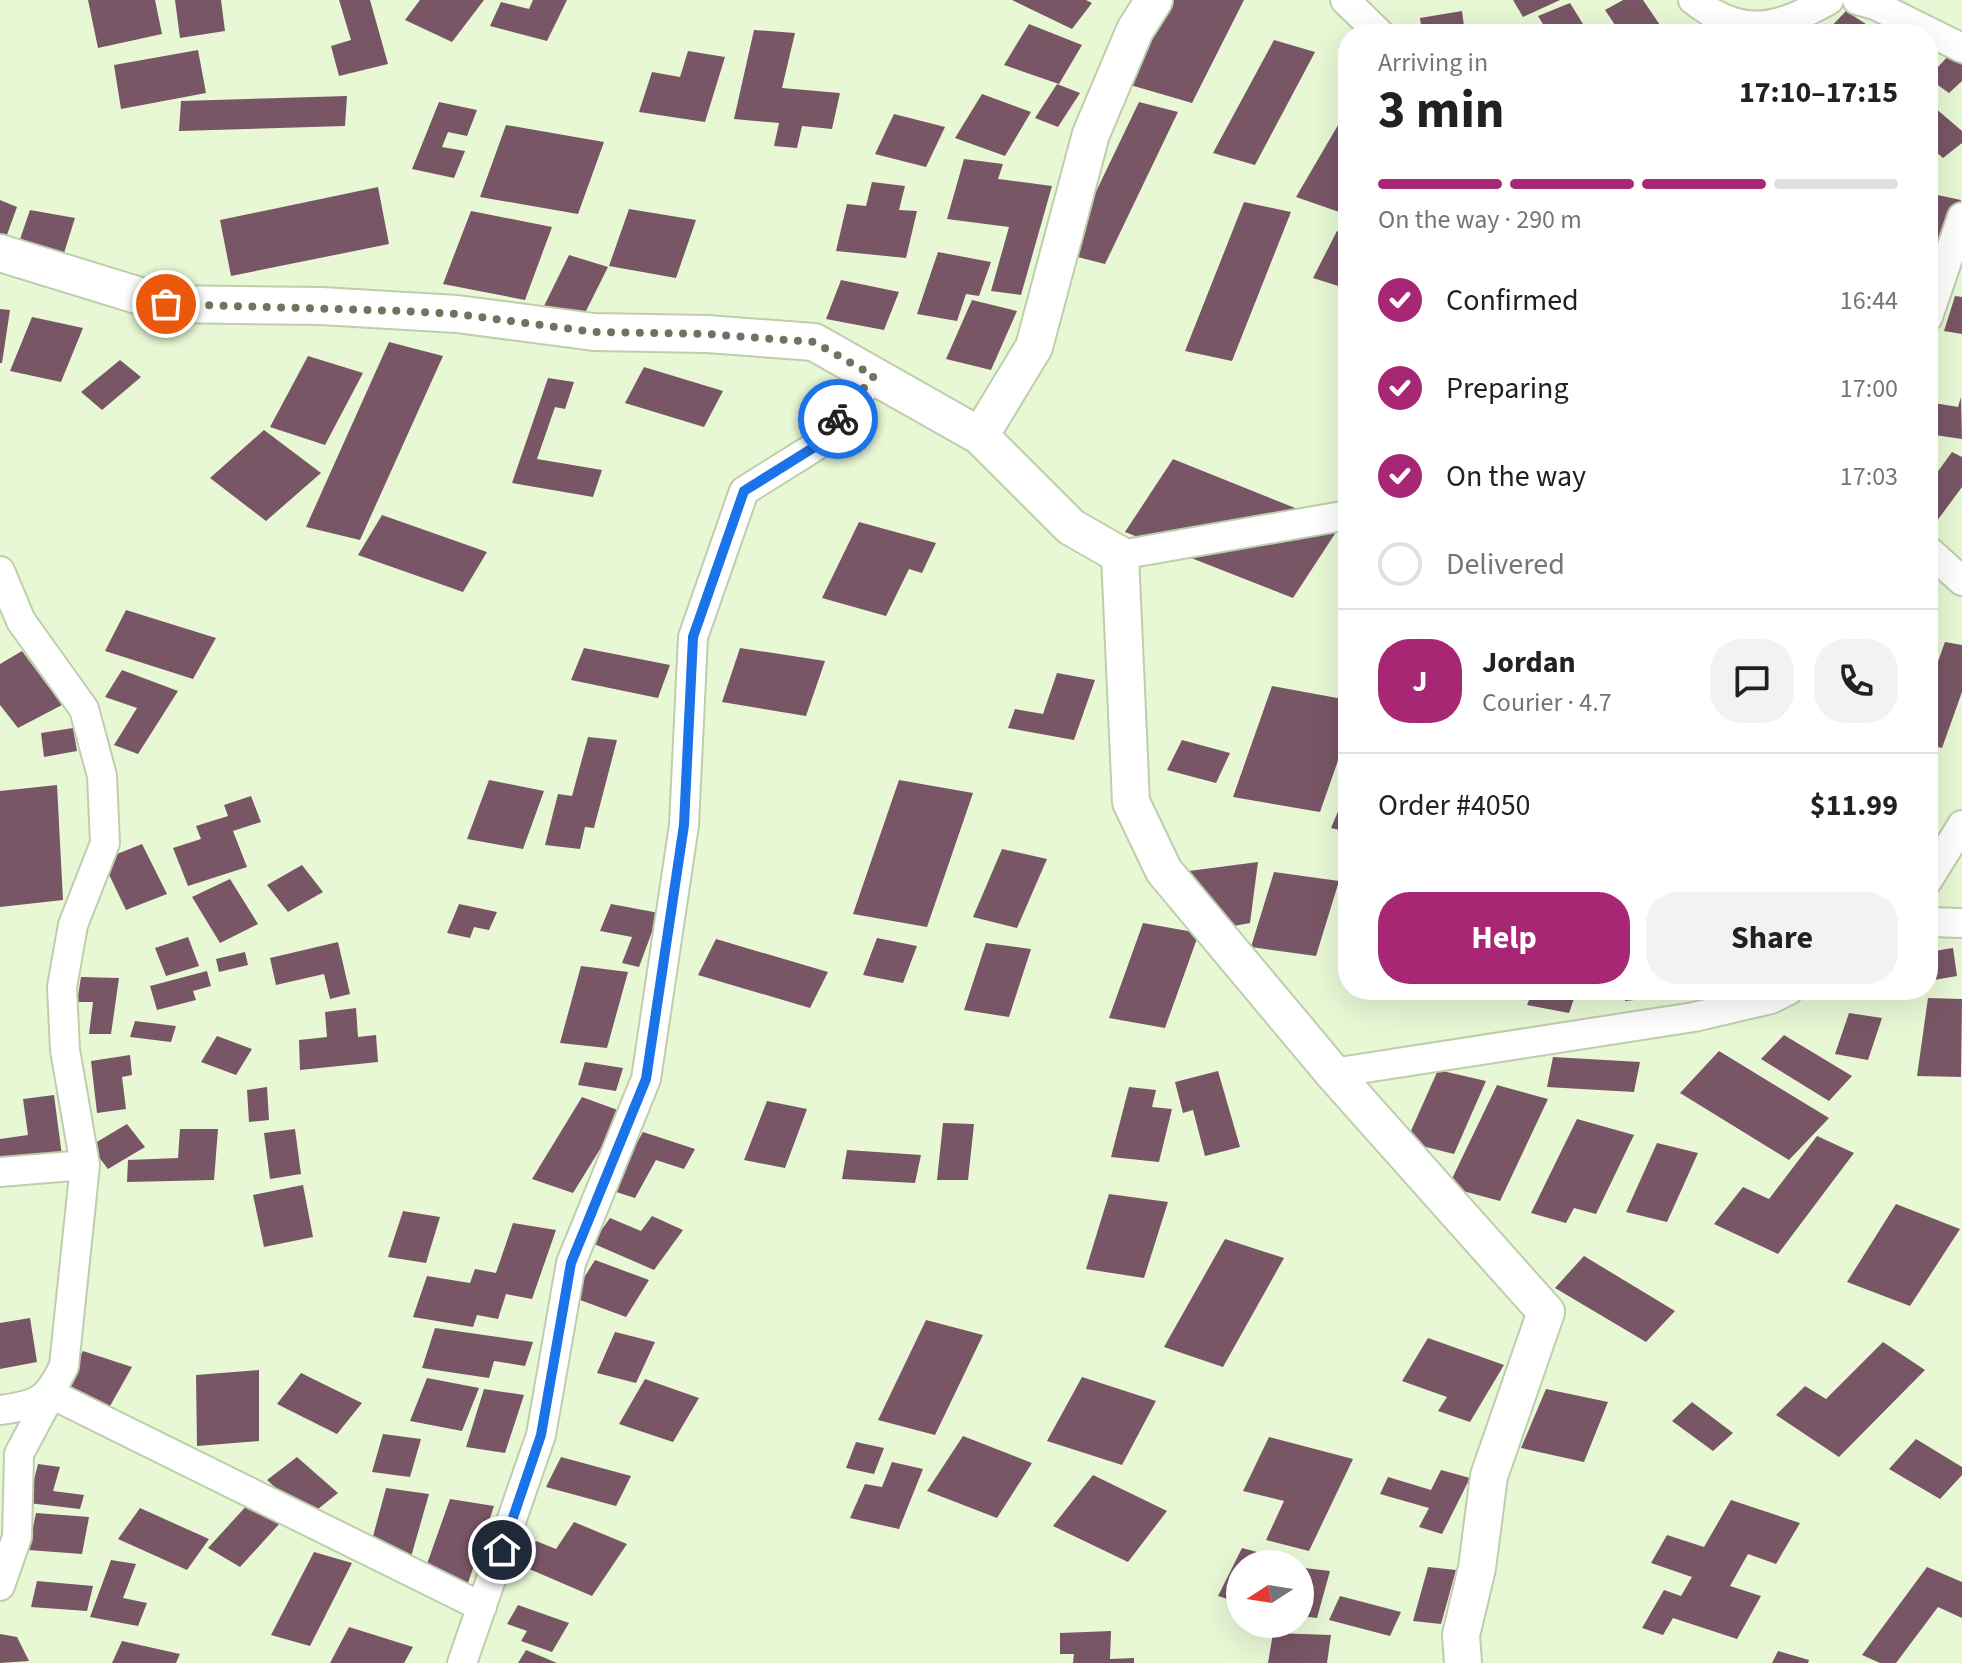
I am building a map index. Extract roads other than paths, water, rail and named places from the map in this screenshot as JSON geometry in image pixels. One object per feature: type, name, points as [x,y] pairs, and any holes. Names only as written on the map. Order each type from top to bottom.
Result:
[{"type":"street","points":[[980,436],[1034,347],[1091,134],[1135,30],[1154,0]]},
{"type":"street","points":[[1345,0],[1370,24]]},
{"type":"street","points":[[1693,0],[1716,17],[1750,24]]},
{"type":"street","points":[[1773,24],[1803,14],[1829,0]]},
{"type":"street","points":[[1857,0],[1875,5],[1913,24]]},
{"type":"street","points":[[1938,36],[1962,48]]},
{"type":"street","points":[[1938,288],[1962,217]]},
{"type":"street","points":[[0,253],[166,304],[321,306],[427,312],[594,332],[707,334],[814,342],[980,436],[1071,527],[1120,555],[1338,517]]},
{"type":"street","points":[[462,1663],[541,1435],[571,1263],[646,1079],[684,825],[693,637],[744,491],[816,446],[874,376]]},
{"type":"street","points":[[1120,555],[1131,802],[1164,871],[1333,1073],[1546,1312],[1489,1476],[1477,1568],[1461,1635],[1463,1663]]},
{"type":"street","points":[[1938,559],[1962,581]]},
{"type":"street","points":[[0,571],[21,621],[84,709],[102,776],[105,843],[73,925],[62,987],[65,1050],[85,1165],[64,1366],[19,1454],[17,1537],[0,1586]]},
{"type":"street","points":[[1938,864],[1962,825]]},
{"type":"street","points":[[1938,922],[1962,923]]},
{"type":"street","points":[[1333,1073],[1694,1017],[1767,1000]]},
{"type":"street","points":[[0,1172],[85,1165]]},
{"type":"street","points":[[51,1394],[482,1607]]},
{"type":"street","points":[[0,1410],[27,1407],[51,1394]]}]
